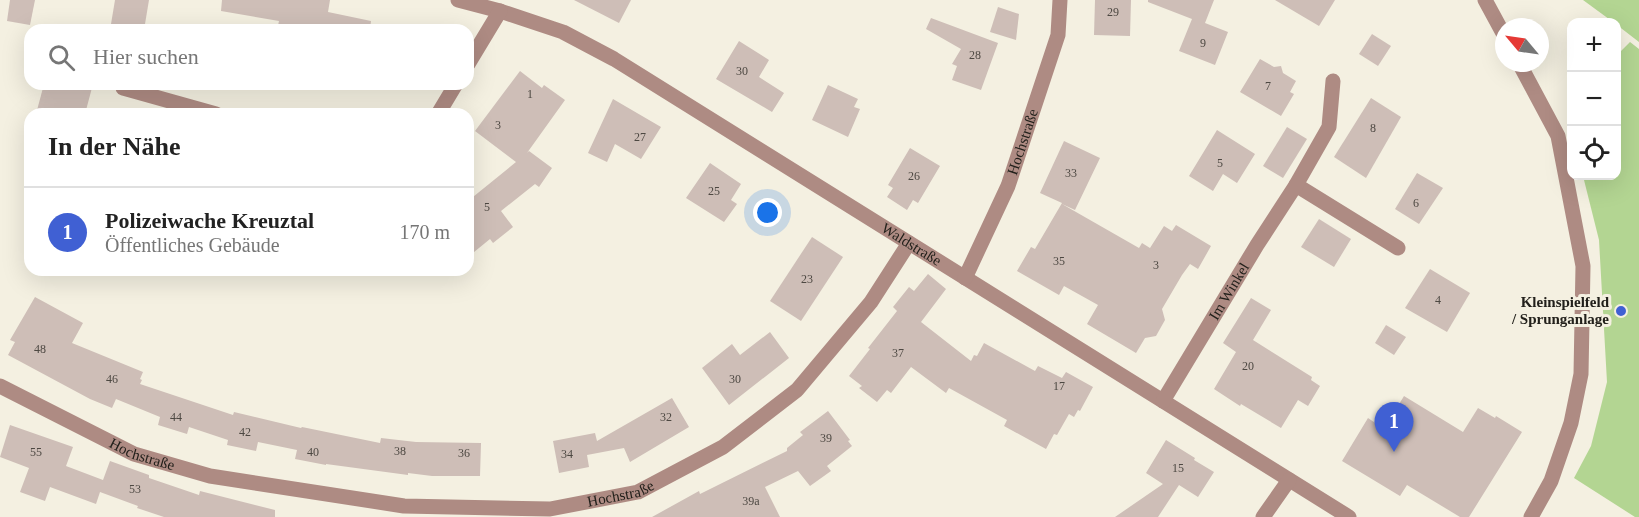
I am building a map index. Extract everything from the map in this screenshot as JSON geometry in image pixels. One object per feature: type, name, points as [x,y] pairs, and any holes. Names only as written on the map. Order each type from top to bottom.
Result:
[{"type":"street","name":"Waldstraße","points":[[458,0],[563,32],[614,59],[1349,517]]},
{"type":"street","name":"Hochstraße","points":[[965,278],[1008,186],[1058,34],[1060,0]]},
{"type":"street","points":[[1485,0],[1495,18]]},
{"type":"street","points":[[474,54],[500,11]]},
{"type":"street","points":[[1524,72],[1558,136],[1583,266],[1581,375],[1571,423],[1551,481],[1531,517]]},
{"type":"street","name":"Im Winkel","points":[[1163,401],[1296,185],[1329,127],[1333,81]]},
{"type":"street","points":[[130,90],[195,108]]},
{"type":"street","points":[[442,108],[452,90]]},
{"type":"street","points":[[1296,185],[1398,248]]},
{"type":"street","name":"Hochstraße","points":[[0,386],[134,454],[210,476],[404,506],[550,509],[638,492],[723,447],[797,390],[871,302],[909,243]]},
{"type":"street","points":[[1263,517],[1289,480]]},
{"type":"green space","points":[[1583,0],[1639,0],[1639,42],[1621,28],[1621,18],[1608,18]]},
{"type":"green space","name":"Kleinspielfeld / Sprunganlage","points":[[1630,42],[1639,49],[1639,517],[1635,517],[1574,478],[1591,446],[1607,382],[1599,240],[1584,180],[1621,180],[1621,51]]},
{"type":"building","points":[[10,0],[35,0],[30,24],[7,21]]},
{"type":"building","points":[[115,0],[149,0],[145,24],[111,24]]},
{"type":"building","points":[[222,0],[330,0],[328,12],[371,21],[371,24],[278,24],[279,21],[221,11]]},
{"type":"building","points":[[574,0],[631,0],[619,23]]},
{"type":"building","points":[[1095,0],[1131,0],[1130,36],[1094,35]]},
{"type":"building","points":[[1148,0],[1214,0],[1205,23],[1228,32],[1215,65],[1179,51],[1192,19],[1148,2]]},
{"type":"building","points":[[1275,0],[1335,0],[1319,26]]},
{"type":"building","points":[[998,7],[1019,14],[1016,40],[990,32]]},
{"type":"building","points":[[931,18],[998,43],[981,90],[952,80],[957,66],[952,64],[961,49],[926,29]]},
{"type":"building","points":[[1372,34],[1391,46],[1378,66],[1359,54]]},
{"type":"building","points":[[739,41],[769,60],[759,77],[784,93],[772,112],[716,79]]},
{"type":"building","points":[[1260,59],[1274,67],[1281,66],[1283,73],[1296,81],[1290,92],[1294,94],[1281,116],[1240,92]]},
{"type":"building","points":[[520,71],[542,88],[544,85],[565,100],[527,153],[529,151],[552,168],[539,187],[535,184],[501,211],[513,227],[493,243],[490,239],[474,252],[474,196],[516,162],[475,131]]},
{"type":"building","points":[[828,85],[858,99],[854,107],[860,109],[848,137],[812,120]]},
{"type":"building","points":[[42,90],[91,90],[87,108],[38,108]]},
{"type":"building","points":[[1371,98],[1401,117],[1366,178],[1334,157]]},
{"type":"building","points":[[613,99],[661,127],[641,159],[615,144],[607,162],[588,153]]},
{"type":"building","points":[[1287,127],[1307,139],[1283,178],[1263,166]]},
{"type":"building","points":[[1217,130],[1255,154],[1237,183],[1223,174],[1213,191],[1189,176]]},
{"type":"building","points":[[1064,141],[1100,158],[1075,210],[1062,204],[1139,248],[1142,243],[1150,248],[1164,226],[1172,231],[1176,225],[1211,246],[1198,269],[1190,264],[1182,275],[1162,309],[1165,320],[1156,336],[1145,338],[1136,353],[1087,324],[1098,305],[1064,286],[1059,295],[1017,271],[1031,247],[1035,249],[1062,203],[1040,193]]},
{"type":"building","points":[[910,148],[940,166],[918,203],[913,200],[907,210],[887,197],[893,188],[888,185]]},
{"type":"building","points":[[710,163],[741,184],[731,200],[737,204],[724,222],[686,198]]},
{"type":"building","points":[[1417,173],[1443,188],[1419,224],[1395,209]]},
{"type":"building","points":[[1319,219],[1351,239],[1334,267],[1301,247]]},
{"type":"building","points":[[812,237],[843,257],[801,321],[770,301]]},
{"type":"building","points":[[1430,269],[1470,293],[1447,332],[1405,308]]},
{"type":"building","points":[[928,274],[946,289],[921,322],[971,361],[974,355],[977,356],[984,343],[1035,371],[1038,366],[1062,378],[1066,372],[1093,387],[1080,411],[1078,410],[1074,417],[1069,414],[1046,449],[1004,426],[1007,420],[949,388],[946,393],[911,367],[891,393],[887,390],[877,402],[859,388],[862,386],[849,376],[897,311],[893,307],[909,287],[914,291]]},
{"type":"building","points":[[35,297],[83,323],[72,343],[143,372],[140,384],[233,415],[234,412],[380,443],[381,438],[416,442],[481,443],[480,476],[432,476],[408,473],[408,475],[326,465],[295,459],[297,450],[258,442],[256,451],[227,445],[228,440],[189,427],[187,434],[158,425],[160,417],[116,399],[112,408],[90,399],[8,355],[15,342],[10,340]]},
{"type":"building","points":[[1251,298],[1271,310],[1253,340],[1312,377],[1311,380],[1320,386],[1308,406],[1298,400],[1281,428],[1214,389],[1236,352],[1223,343]]},
{"type":"building","points":[[1386,325],[1406,337],[1394,355],[1375,343]]},
{"type":"building","points":[[770,332],[789,358],[729,405],[702,368],[732,344],[740,355]]},
{"type":"building","points":[[1404,396],[1463,432],[1478,408],[1522,432],[1469,517],[1460,517],[1407,485],[1400,496],[1342,461],[1368,418],[1384,429]]},
{"type":"building","points":[[672,398],[689,427],[630,462],[624,448],[587,455],[589,467],[559,473],[553,441],[595,433],[597,441]]},
{"type":"building","points":[[828,411],[852,446],[827,466],[831,471],[810,486],[798,471],[765,487],[780,517],[652,517],[699,491],[700,494],[787,451],[787,448],[803,435],[800,432]]},
{"type":"building","points":[[10,425],[73,447],[66,466],[103,480],[110,461],[149,475],[149,478],[199,495],[200,491],[275,510],[275,517],[164,517],[100,492],[96,504],[50,487],[45,501],[20,492],[29,468],[0,457]]},
{"type":"building","points":[[1166,440],[1214,472],[1198,497],[1179,485],[1158,517],[1115,517],[1163,484],[1146,473]]},
{"type":"place","name":"Kleinspielfeld / Sprunganlage","points":[[1621,311]]},
{"type":"place","name":"Polizeiwache Kreuztal","points":[[1394,452]]}]
